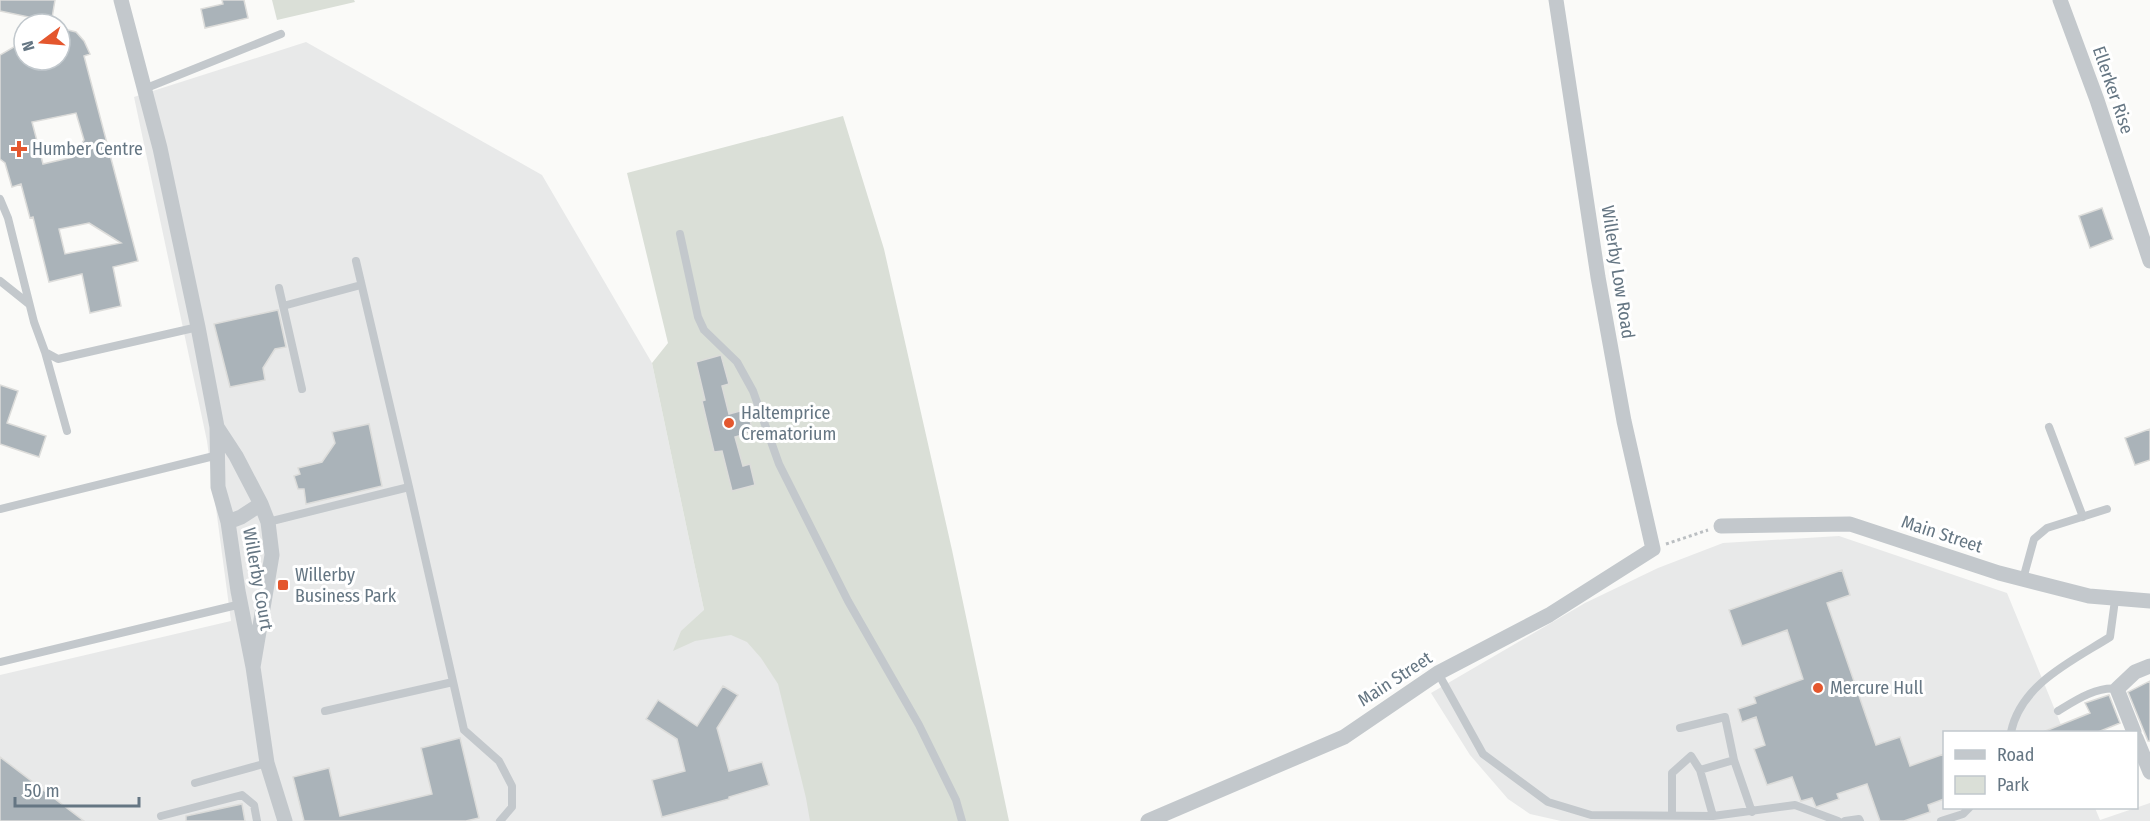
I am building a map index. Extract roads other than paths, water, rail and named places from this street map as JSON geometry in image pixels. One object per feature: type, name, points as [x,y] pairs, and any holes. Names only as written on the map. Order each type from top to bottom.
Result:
[{"type":"street","points":[[121,0],[160,148],[198,327],[217,427],[218,487],[228,522]]},
{"type":"street","name":"Willerby Low Road","points":[[1557,0],[1598,277],[1624,421],[1653,549]]},
{"type":"street","name":"Ellerker Rise","points":[[2060,0],[2097,100],[2150,261]]},
{"type":"street","points":[[217,427],[236,456],[261,504]]},
{"type":"street","name":"Willerby Court","points":[[253,667],[272,555],[268,522],[261,504],[241,517],[228,522],[267,763],[285,821]]},
{"type":"street","name":"Main Street","points":[[1721,526],[1850,524],[2023,579],[2089,596],[2115,600],[2150,601]]},
{"type":"street","name":"Main Street","points":[[1148,821],[1344,737],[1438,673],[1549,615],[1653,549]]},
{"type":"street","points":[[2134,731],[2118,689],[2135,672],[2150,666]]},
{"type":"street","points":[[2138,745],[2150,772]]},
{"type":"lane","points":[[144,89],[281,33]]},
{"type":"lane","points":[[0,199],[67,431]]},
{"type":"lane","points":[[680,234],[704,330],[737,362],[753,391],[779,464],[848,601],[919,725],[956,800],[962,821]]},
{"type":"lane","points":[[356,261],[410,487],[464,730],[499,761],[512,786],[512,807],[500,821]]},
{"type":"lane","points":[[0,281],[30,305]]},
{"type":"lane","points":[[283,306],[361,285]]},
{"type":"lane","points":[[279,288],[302,389]]},
{"type":"lane","points":[[45,352],[58,359],[198,327]]},
{"type":"lane","points":[[2049,427],[2083,517]]},
{"type":"lane","points":[[0,509],[218,455]]},
{"type":"lane","points":[[268,522],[410,487]]},
{"type":"lane","points":[[2023,579],[2034,539],[2047,528],[2107,509]]},
{"type":"lane","points":[[2011,731],[2014,718],[2025,699],[2052,673],[2110,637],[2115,600]]},
{"type":"lane","points":[[0,662],[241,604]]},
{"type":"lane","points":[[1438,673],[1483,754],[1548,802],[1591,815],[1713,816],[1795,805],[1838,821]]},
{"type":"lane","points":[[325,711],[453,682]]},
{"type":"lane","points":[[2058,711],[2078,699],[2101,690],[2118,689]]},
{"type":"lane","points":[[1680,729],[1725,717],[1734,760],[1752,812]]},
{"type":"lane","points":[[1672,815],[1672,772],[1691,756],[1700,770],[1713,816]]},
{"type":"lane","points":[[1700,770],[1734,760]]},
{"type":"lane","points":[[195,783],[267,763]]},
{"type":"lane","points":[[161,816],[242,795],[254,805],[257,821]]},
{"type":"lane","points":[[1941,821],[1963,814],[1967,809]]},
{"type":"lane","points":[[1845,821],[1859,819],[1860,821]]},
{"type":"place","name":"Humber Centre","points":[[19,149]]},
{"type":"place","name":"Haltemprice Crematorium","points":[[729,423]]},
{"type":"place","name":"Willerby Business Park","points":[[283,585]]},
{"type":"place","name":"Mercure Hull","points":[[1818,688]]}]
